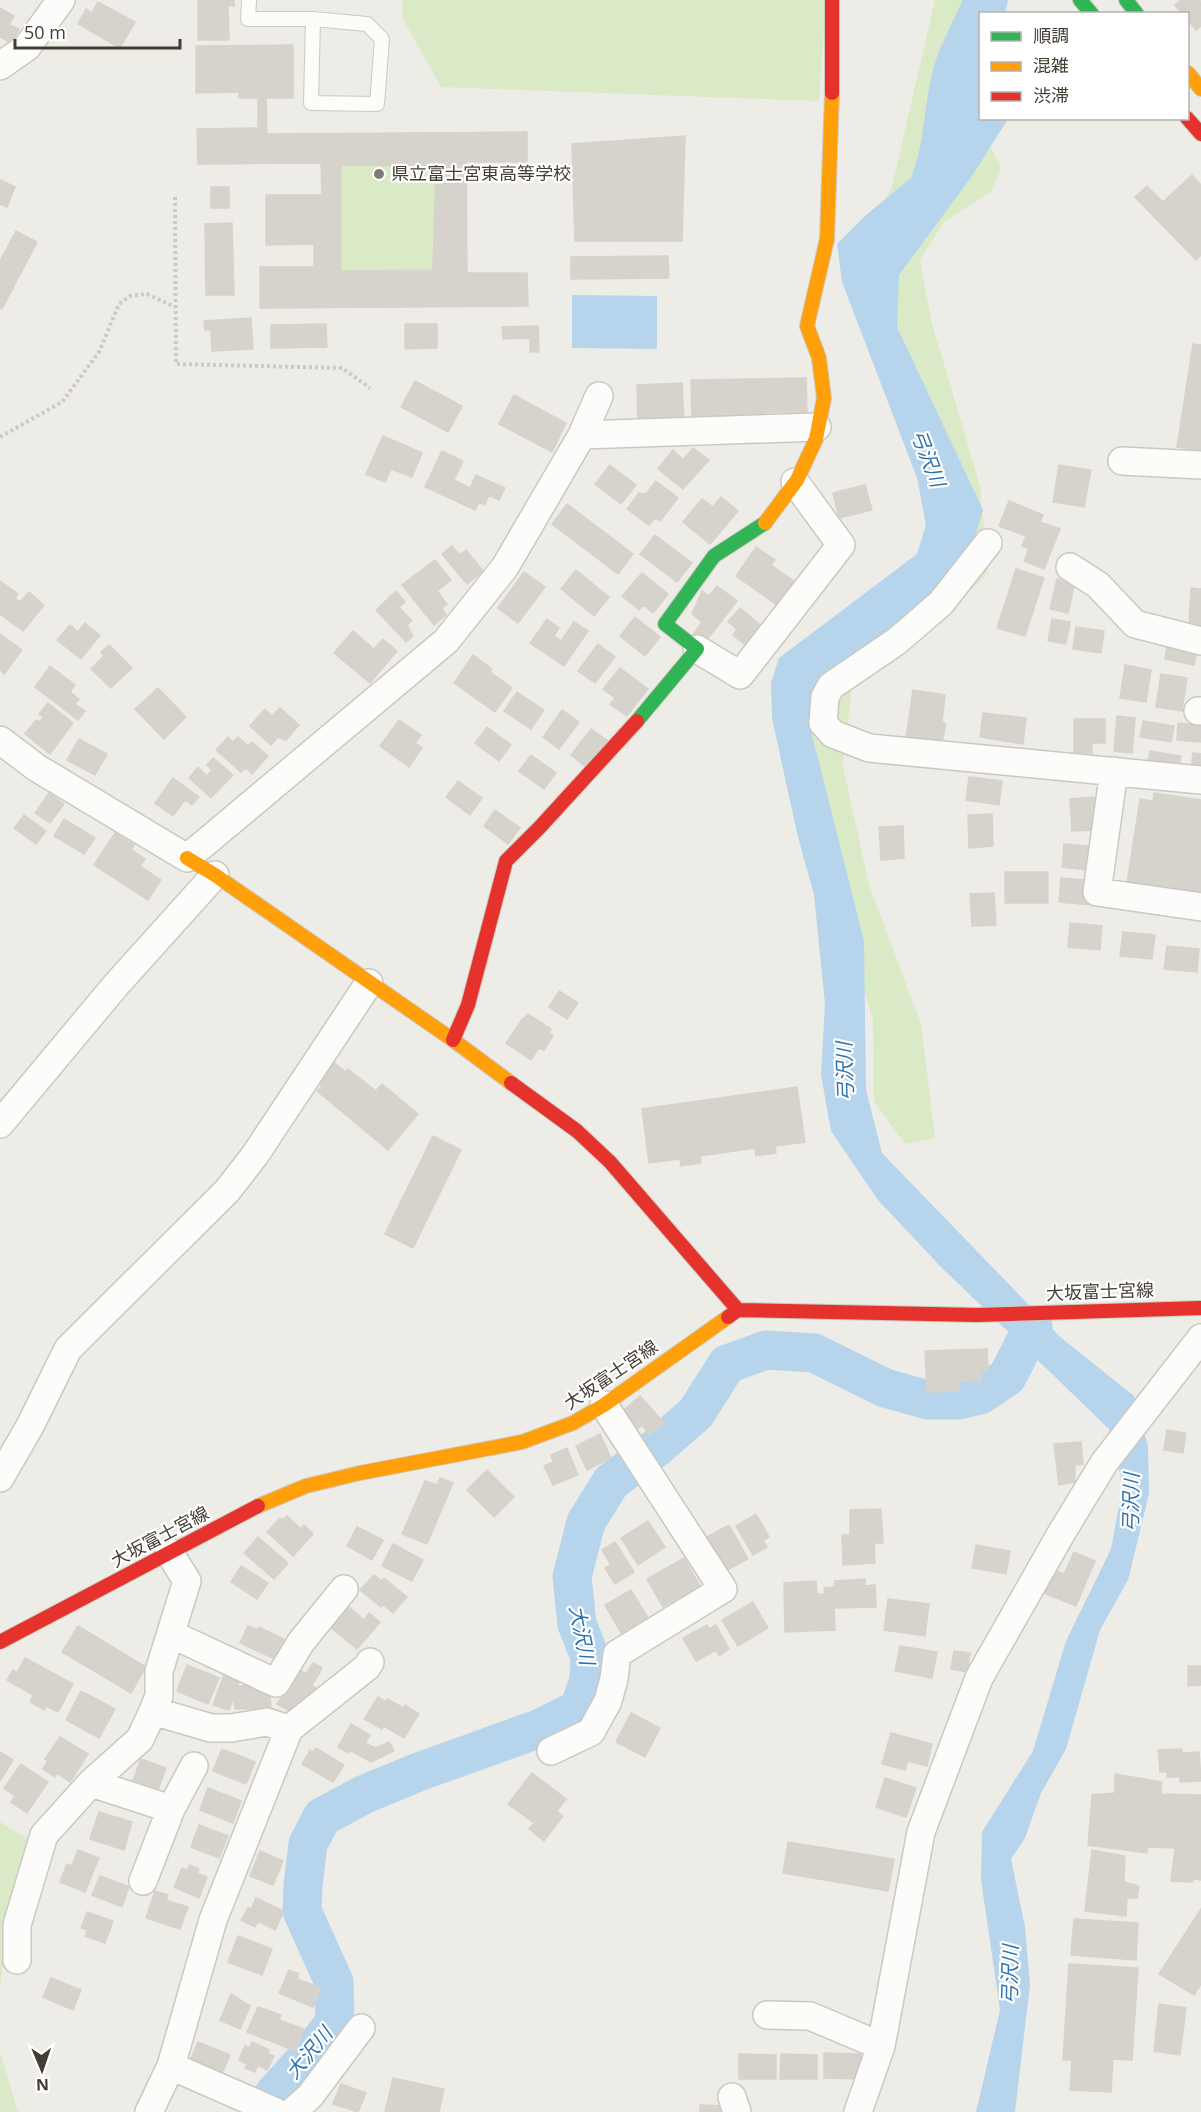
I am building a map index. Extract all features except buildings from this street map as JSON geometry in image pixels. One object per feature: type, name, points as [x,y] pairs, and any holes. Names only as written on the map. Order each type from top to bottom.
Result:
[{"type":"main road","points":[[453,1040],[468,1005],[506,861],[619,742],[698,649],[665,624],[714,556],[764,525],[795,482],[816,439],[824,398],[819,358],[807,326],[827,239],[833,58],[832,0]]},
{"type":"main road","points":[[1080,0],[1090,12]]},
{"type":"main road","points":[[1126,0],[1135,12]]},
{"type":"main road","points":[[1189,74],[1201,88]]},
{"type":"main road","points":[[1189,120],[1201,134]]},
{"type":"main road","points":[[187,858],[453,1040],[577,1131],[610,1162],[738,1310]]},
{"type":"main road","name":"大坂富士宮線","points":[[0,1642],[249,1511],[306,1486],[360,1473],[522,1442],[573,1423],[604,1405],[738,1310],[977,1315],[1201,1308]]},
{"type":"street","points":[[0,66],[27,47],[50,4]]},
{"type":"street","points":[[0,740],[37,768],[187,858],[446,640],[505,567],[582,435],[599,396]]},
{"type":"street","points":[[582,435],[817,427]]},
{"type":"street","points":[[1122,460],[1201,465]]},
{"type":"street","points":[[698,649],[740,675],[841,545],[795,482]]},
{"type":"street","points":[[988,543],[941,603],[897,641],[831,686],[825,697],[823,723],[833,734],[869,748],[1201,780]]},
{"type":"street","points":[[1070,567],[1098,585],[1135,624],[1201,641]]},
{"type":"street","points":[[1114,771],[1097,892],[1201,907]]},
{"type":"street","points":[[0,1124],[116,985],[214,875]]},
{"type":"street","points":[[0,1478],[30,1426],[68,1349],[227,1191],[255,1155],[369,983]]},
{"type":"street","points":[[858,2112],[881,2046],[921,1832],[979,1678],[1104,1463],[1201,1338]]},
{"type":"street","points":[[551,1751],[591,1732],[608,1701],[617,1654],[723,1589],[604,1405]]},
{"type":"street","points":[[17,1959],[17,1926],[44,1835],[91,1783],[140,1739],[159,1696],[159,1671],[187,1581],[169,1552]]},
{"type":"street","points":[[171,1634],[276,1683],[301,1642],[344,1589]]},
{"type":"street","points":[[149,2112],[171,2066],[213,1920],[289,1729],[370,1662]]},
{"type":"street","points":[[153,1711],[211,1728],[231,1728],[267,1722],[289,1729]]},
{"type":"street","points":[[143,1881],[171,1809],[194,1766]]},
{"type":"street","points":[[91,1783],[171,1809]]},
{"type":"street","points":[[767,2015],[810,2016],[881,2046]]},
{"type":"street","points":[[292,2112],[310,2096],[362,2028]]},
{"type":"street","points":[[171,2066],[265,2107]]},
{"type":"lane","points":[[249,0],[248,19],[313,19],[367,24],[382,39],[377,104],[311,103],[313,19]]},
{"type":"path","points":[[175,197],[176,364],[342,368],[370,388]]},
{"type":"path","points":[[0,437],[62,402],[99,352],[119,304],[130,296],[147,294],[176,307]]},
{"type":"green space","points":[[402,0],[826,0],[819,101],[441,87],[403,19]]},
{"type":"green space","points":[[935,0],[997,0],[982,12],[979,12],[979,128],[1001,166],[992,191],[944,222],[920,260],[931,320],[980,486],[988,572],[942,621],[852,685],[843,766],[869,885],[921,1024],[935,1138],[905,1144],[874,1101],[873,1019],[839,910],[785,711],[926,565],[935,489],[852,258],[892,187]]},
{"type":"green space","points":[[341,165],[436,166],[433,270],[341,271]]},
{"type":"green space","points":[[0,1822],[27,1839],[13,1890],[0,1987]]},
{"type":"green space","points":[[0,2052],[18,2112],[0,2112]]},
{"type":"water","points":[[972,0],[1008,0],[1005,12],[979,12],[979,120],[1007,120],[972,176],[899,275],[897,327],[983,510],[963,576],[873,647],[808,719],[864,941],[866,1090],[882,1153],[1059,1336],[1134,1396],[1148,1446],[1149,1494],[1128,1580],[1100,1630],[1066,1749],[1041,1793],[1025,1838],[1011,1859],[1025,1927],[1030,1985],[1015,2112],[976,2112],[1000,2010],[981,1880],[982,1832],[1033,1751],[1066,1641],[1111,1549],[1123,1485],[1109,1429],[940,1266],[878,1200],[831,1131],[821,1075],[825,1004],[814,895],[797,833],[772,718],[771,683],[779,658],[917,554],[926,525],[917,478],[842,282],[837,244],[866,215],[911,178],[942,128],[952,71]]},
{"type":"water","points":[[572,295],[657,296],[657,349],[572,348]]},
{"type":"waterway","name":"弓沢川","points":[[931,179],[952,74],[983,0]]},
{"type":"waterway","name":"大沢川","points":[[266,2112],[274,2094],[335,2022],[334,1982],[302,1911],[308,1844],[322,1817],[365,1794],[421,1771],[541,1728],[579,1709],[589,1680],[590,1657],[577,1624],[572,1577],[586,1522],[611,1482],[656,1448],[696,1413],[727,1364],[766,1350],[814,1353],[885,1388],[928,1400],[958,1400],[980,1395],[1007,1377],[1033,1327]]},
{"type":"traffic: fast","points":[[1080,0],[1090,12]]},
{"type":"traffic: fast","points":[[1126,0],[1135,12]]},
{"type":"traffic: fast","points":[[637,721],[697,649],[665,624],[714,556],[765,523]]},
{"type":"traffic: slow","points":[[1189,74],[1201,89]]},
{"type":"traffic: slow","points":[[765,523],[797,480],[816,439],[824,398],[819,358],[807,326],[827,239],[832,93]]},
{"type":"traffic: slow","points":[[187,858],[453,1040],[511,1083]]},
{"type":"traffic: slow","points":[[258,1506],[306,1486],[360,1473],[522,1442],[573,1423],[604,1405],[728,1317]]},
{"type":"traffic: jam","points":[[832,0],[832,93]]},
{"type":"traffic: jam","points":[[1189,120],[1201,134]]},
{"type":"traffic: jam","points":[[453,1040],[468,1005],[506,861],[637,721]]},
{"type":"traffic: jam","points":[[511,1083],[577,1131],[610,1162],[738,1310]]},
{"type":"traffic: jam","points":[[728,1317],[738,1310],[977,1315],[1201,1308]]},
{"type":"traffic: jam","points":[[0,1642],[258,1506]]},
{"type":"place","name":"県立富士宮東高等学校","points":[[379,174]]}]
